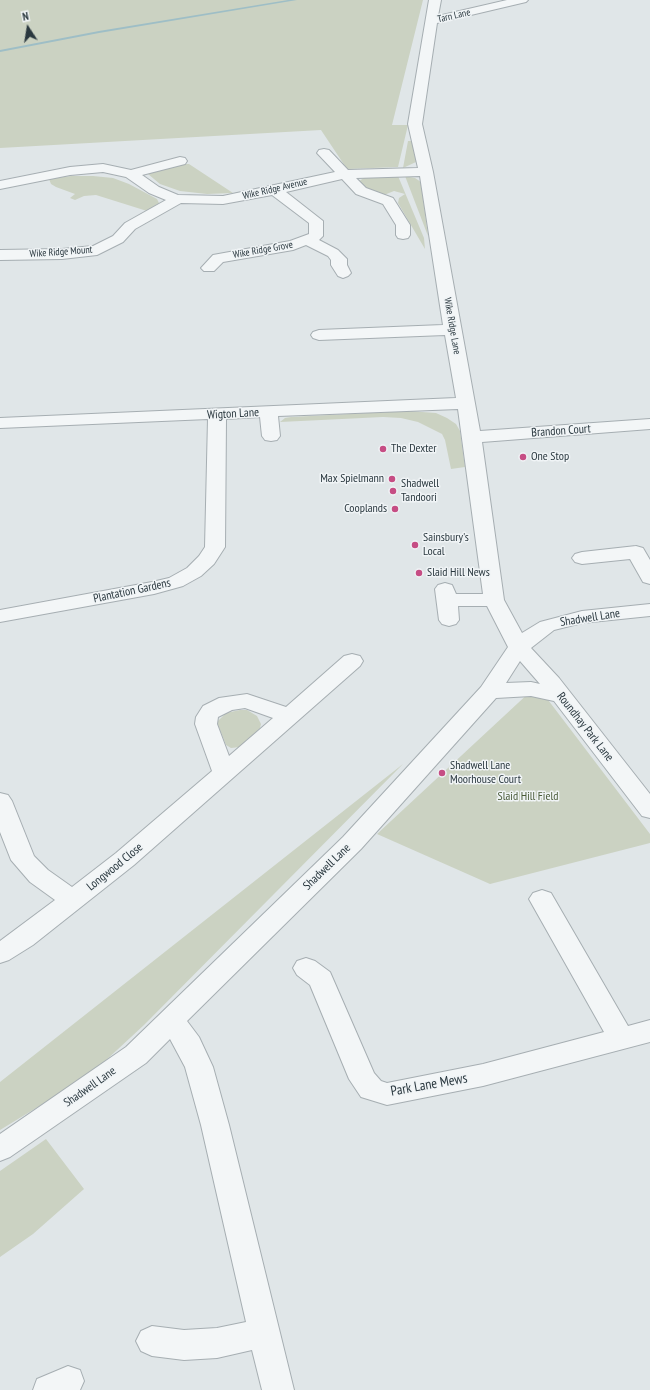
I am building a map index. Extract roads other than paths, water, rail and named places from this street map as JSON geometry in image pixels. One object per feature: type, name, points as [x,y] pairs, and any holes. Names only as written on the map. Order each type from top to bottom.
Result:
[{"type":"street","name":"Wike Ridge Lane","points":[[435,0],[416,124],[426,172],[452,330],[472,437],[494,600],[518,647]]},
{"type":"street","name":"Tarn Lane","points":[[432,21],[522,0]]},
{"type":"street","points":[[324,153],[361,191],[371,196],[388,201],[403,225],[403,235]]},
{"type":"street","name":"Wike Ridge Avenue","points":[[131,174],[180,162]]},
{"type":"street","name":"Wike Ridge Avenue","points":[[0,185],[86,168],[118,170],[131,174],[154,190],[178,199],[223,200],[346,174],[426,172]]},
{"type":"street","name":"Wike Ridge Grove","points":[[212,259],[293,245],[316,236],[316,221],[274,190]]},
{"type":"street","name":"Wike Ridge Mount","points":[[0,256],[62,254],[97,250],[118,239],[130,226],[178,199]]},
{"type":"street","name":"Wike Ridge Grove","points":[[307,240],[343,255],[339,259],[338,265],[343,273]]},
{"type":"street","points":[[320,335],[452,330]]},
{"type":"street","name":"Wigton Lane","points":[[0,423],[269,413],[465,403]]},
{"type":"street","points":[[269,413],[271,436]]},
{"type":"street","name":"Plantation Gardens","points":[[0,613],[154,588],[176,582],[194,572],[207,560],[215,547],[217,415]]},
{"type":"street","name":"Brandon Court","points":[[472,437],[650,424]]},
{"type":"street","points":[[582,558],[636,552],[650,578]]},
{"type":"street","points":[[446,603],[494,600]]},
{"type":"street","name":"Shadwell Lane","points":[[0,1149],[136,1055],[352,843],[489,692],[518,647],[547,626],[582,617],[650,610]]},
{"type":"street","name":"Roundhay Park Lane","points":[[518,647],[561,696],[650,810]]},
{"type":"street","name":"Longwood Close","points":[[0,953],[73,901],[125,860],[352,661]]},
{"type":"street","points":[[489,692],[512,689],[531,689],[561,696]]},
{"type":"street","points":[[224,773],[206,724],[207,717],[211,711],[227,703],[247,701],[289,716]]},
{"type":"street","points":[[0,802],[23,860],[40,876],[73,901]]},
{"type":"street","points":[[542,899],[622,1039]]},
{"type":"street","name":"Park Lane Mews","points":[[306,968],[321,979],[363,1079],[371,1089],[388,1094],[483,1075],[650,1032]]},
{"type":"street","points":[[171,1019],[189,1044],[199,1067],[215,1125],[278,1390]]},
{"type":"street","points":[[152,1341],[184,1345],[211,1343],[265,1333]]},
{"type":"waterway","points":[[0,51],[99,32],[295,0]]},
{"type":"place","name":"The Dexter","points":[[383,449]]},
{"type":"place","name":"One Stop","points":[[523,457]]},
{"type":"place","name":"Max Spielmann","points":[[392,479]]},
{"type":"place","name":"Shadwell Tandoori","points":[[393,491]]},
{"type":"place","name":"Cooplands","points":[[395,509]]},
{"type":"place","name":"Sainsbury's Local","points":[[415,545]]},
{"type":"place","name":"Slaid Hill News","points":[[419,573]]},
{"type":"place","name":"Shadwell Lane Moorhouse Court","points":[[442,773]]},
{"type":"park label","name":"Slaid Hill Field","points":[[528,797]]}]
